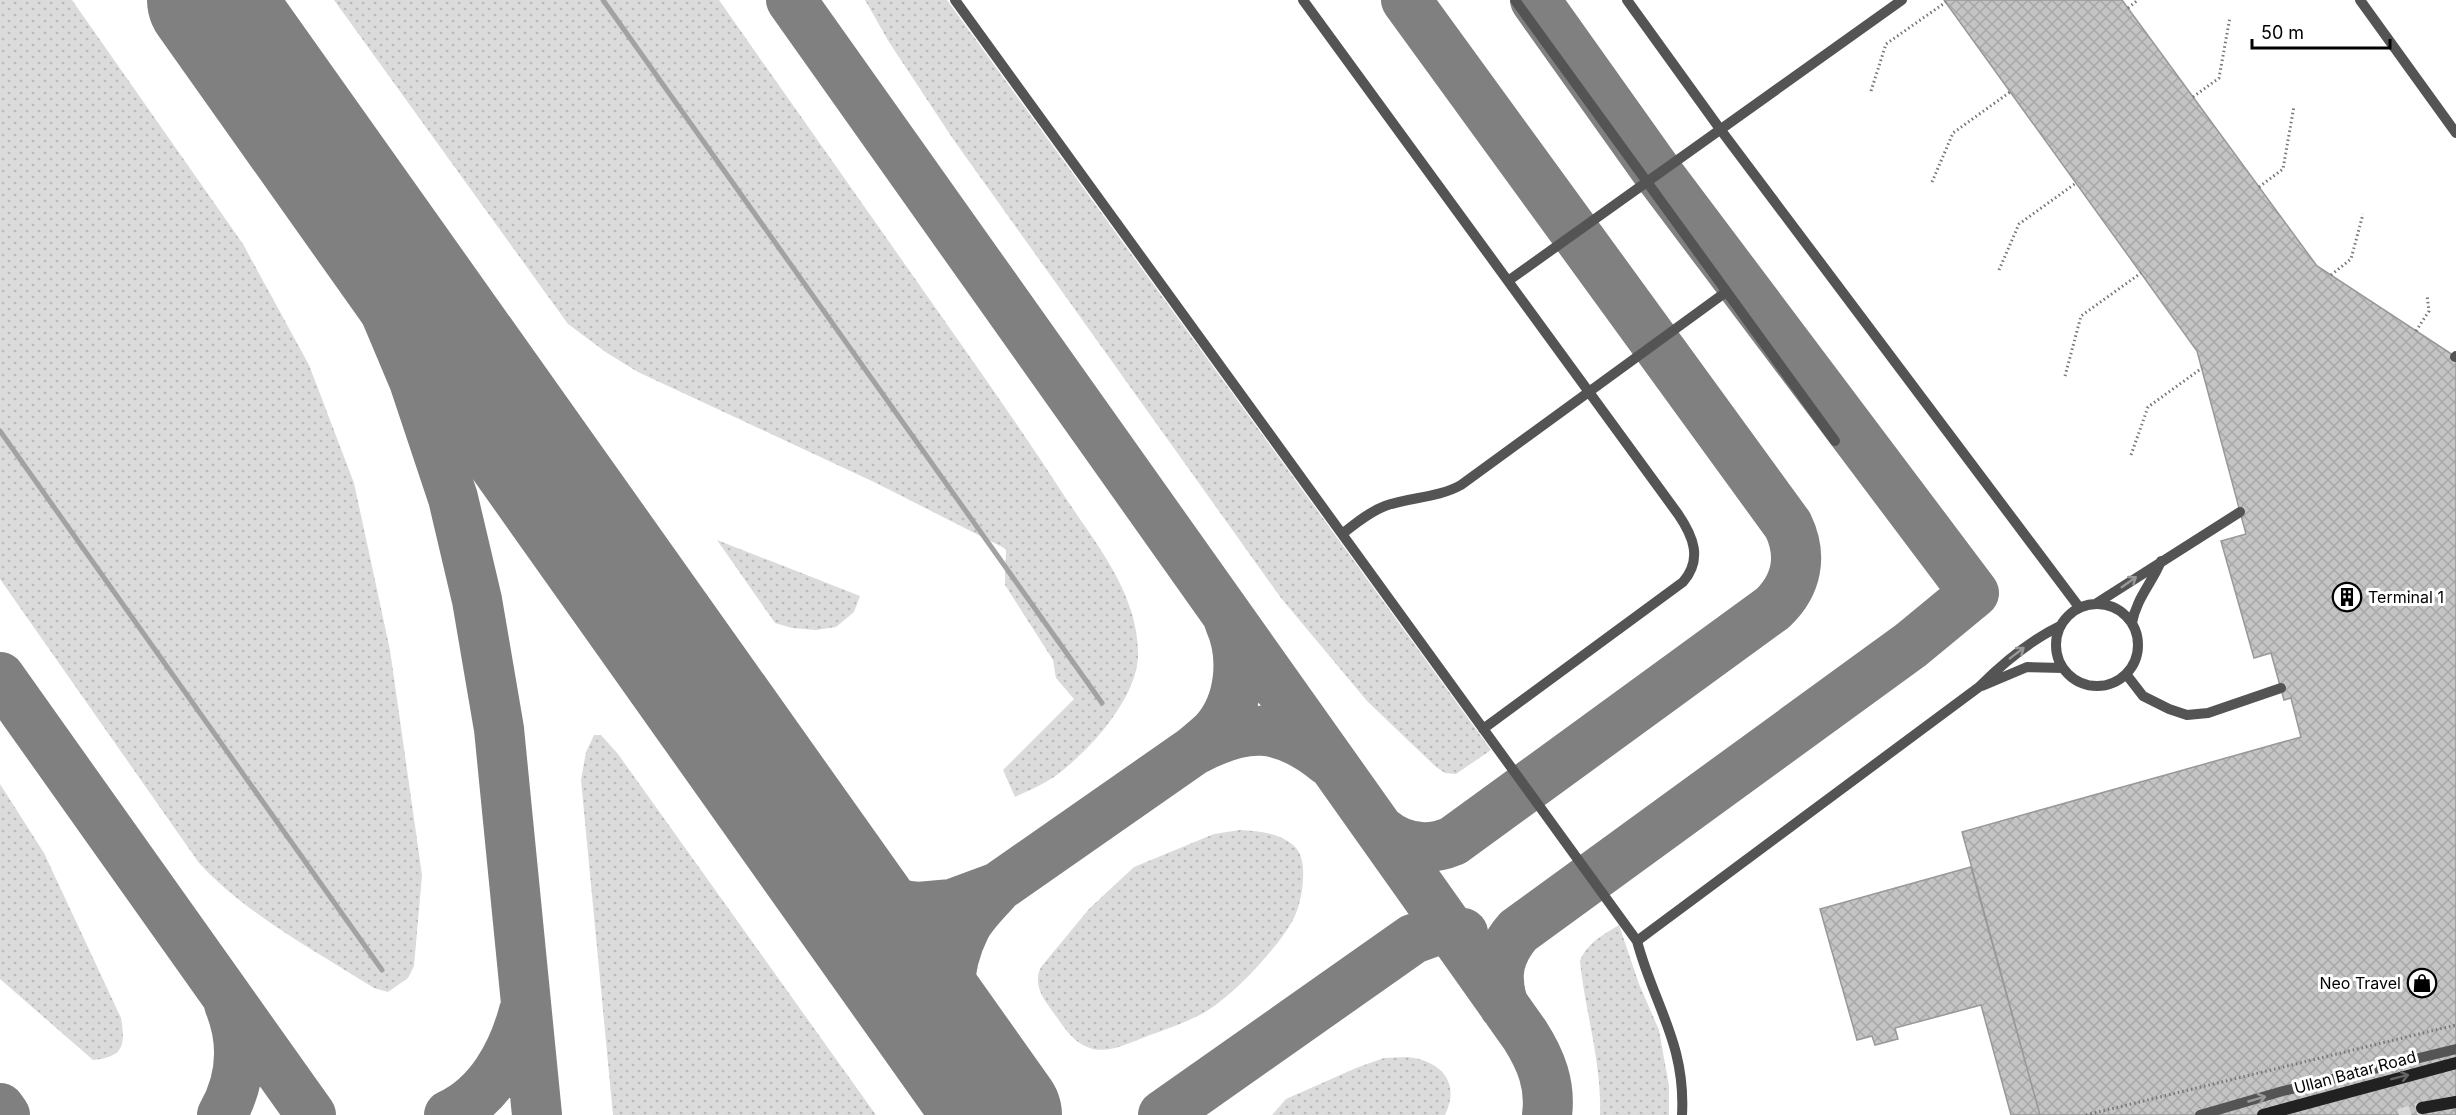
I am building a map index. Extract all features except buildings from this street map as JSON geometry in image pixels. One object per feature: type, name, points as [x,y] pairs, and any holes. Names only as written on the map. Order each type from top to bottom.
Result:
[{"type":"street","name":"Ullan Batar Road","points":[[2263,1115],[2456,1063]]},
{"type":"street","points":[[2422,1108],[2456,1102]]},
{"type":"lane","points":[[956,0],[1637,941],[1668,1022],[1679,1062],[1682,1115]]},
{"type":"lane","points":[[1303,0],[1689,531],[1695,553],[1689,575],[1672,591],[1483,729]]},
{"type":"lane","points":[[1515,0],[1835,441]]},
{"type":"lane","points":[[1627,0],[1720,129],[2079,607]]},
{"type":"lane","points":[[1508,281],[1902,0]]},
{"type":"lane","points":[[2360,0],[2456,133]]},
{"type":"lane","points":[[1342,534],[1372,512],[1386,506],[1452,490],[1726,292]]},
{"type":"lane","points":[[2097,603],[2110,605],[2121,611],[2132,623],[2139,643],[2137,656],[2126,674],[2113,683],[2089,686],[2078,682],[2063,668],[2056,653],[2055,641],[2064,619],[2079,607],[2097,603],[2240,512]]},
{"type":"lane","points":[[2132,623],[2136,606],[2143,592],[2154,579],[2161,561]]},
{"type":"lane","points":[[1637,941],[1978,687],[1998,667],[2025,646],[2060,626]]},
{"type":"lane","points":[[1978,687],[2027,667],[2063,668]]},
{"type":"lane","points":[[2126,674],[2143,696],[2169,710],[2187,715],[2208,713],[2281,688]]},
{"type":"lane","points":[[2200,1115],[2295,1088],[2456,1049]]},
{"type":"path","points":[[2128,8],[2138,0]]},
{"type":"path","points":[[1871,91],[1886,44],[1946,2]]},
{"type":"path","points":[[2193,97],[2219,78],[2230,17]]},
{"type":"path","points":[[1932,182],[1953,133],[2010,92]]},
{"type":"path","points":[[2259,186],[2283,169],[2294,105]]},
{"type":"path","points":[[1999,270],[2019,224],[2076,183]]},
{"type":"path","points":[[2331,275],[2351,259],[2363,214]]},
{"type":"path","points":[[2065,376],[2081,316],[2141,273]]},
{"type":"path","points":[[2416,331],[2428,311],[2427,295]]},
{"type":"path","points":[[2131,455],[2148,407],[2202,368]]},
{"type":"path","points":[[2086,1115],[2456,1025]]},
{"type":"shaded area","points":[[0,0],[72,0],[243,244],[309,365],[354,483],[390,650],[422,875],[414,966],[408,978],[388,992],[374,988],[282,931],[238,899],[199,863],[0,579]]},
{"type":"shaded area","points":[[334,0],[719,0],[1009,413],[1101,551],[1122,588],[1136,628],[1137,667],[1122,703],[1097,738],[1054,777],[1015,797],[1003,770],[1074,699],[1056,678],[1053,660],[1005,585],[1006,549],[876,483],[638,372],[607,353],[568,324]]},
{"type":"shaded area","points":[[865,0],[947,0],[1491,750],[1456,774],[1445,773],[1436,767],[1367,701],[1281,598],[953,139],[889,42]]},
{"type":"shaded area","points":[[717,540],[860,596],[854,612],[836,627],[816,630],[792,628],[775,623]]},
{"type":"shaded area","points":[[594,735],[601,735],[618,754],[876,1115],[613,1115],[581,780],[586,752]]},
{"type":"shaded area","points":[[0,784],[44,853],[121,1018],[122,1043],[116,1053],[111,1056],[93,1060],[0,979]]},
{"type":"shaded area","points":[[1240,830],[1277,836],[1290,843],[1300,854],[1303,882],[1300,902],[1294,918],[1281,939],[1231,993],[1195,1017],[1109,1049],[1094,1049],[1078,1042],[1064,1027],[1042,995],[1038,981],[1041,967],[1089,909],[1134,867],[1214,834]]},
{"type":"shaded area","points":[[1619,925],[1639,984],[1659,1030],[1669,1086],[1669,1115],[1600,1115],[1596,1057],[1580,961],[1591,944]]},
{"type":"shaded area","points":[[1408,1057],[1430,1063],[1445,1075],[1451,1093],[1445,1115],[1272,1115],[1286,1099],[1356,1068],[1384,1058]]},
{"type":"waterway","points":[[603,0],[1102,703]]},
{"type":"waterway","points":[[0,431],[382,970]]},
{"type":"taxiway","points":[[791,0],[1525,1035],[1544,1073],[1547,1115]]},
{"type":"taxiway","points":[[1380,830],[1397,841],[1415,846],[1434,846],[1453,841],[1773,608],[1788,590],[1796,559],[1793,537],[1788,525],[1406,0]]},
{"type":"taxiway","points":[[1504,1006],[1499,985],[1500,966],[1506,948],[1518,931],[1911,645],[1974,593],[1658,173],[1535,0]]},
{"type":"taxiway","points":[[258,70],[305,149],[361,255],[414,381],[453,498],[477,600],[499,729],[537,1115]]},
{"type":"taxiway","points":[[808,845],[852,886],[896,904],[918,907],[952,904],[998,887],[1193,751],[1214,733],[1230,708],[1238,679],[1237,649],[1229,621]]},
{"type":"taxiway","points":[[0,677],[311,1115]]},
{"type":"taxiway","points":[[1193,751],[1229,735],[1262,731],[1278,733],[1294,739],[1328,761]]},
{"type":"taxiway","points":[[998,887],[966,926],[956,952],[950,979],[950,1005],[955,1031],[964,1055],[978,1078],[995,1098],[1017,1115]]},
{"type":"taxiway","points":[[1163,1115],[1413,939],[1435,931],[1463,933]]},
{"type":"taxiway","points":[[222,1115],[234,1088],[239,1060],[237,1032],[229,1004]]},
{"type":"taxiway","points":[[449,1115],[476,1097],[498,1072],[513,1042],[524,1011]]},
{"type":"taxiway","points":[[0,1108],[5,1115]]},
{"type":"runway","points":[[209,0],[1000,1115]]},
{"type":"tunnel","points":[[2399,1115],[2422,1108]]},
{"type":"place","name":"Terminal 1","points":[[2347,597]]},
{"type":"place","name":"Neo Travel","points":[[2422,983]]}]
